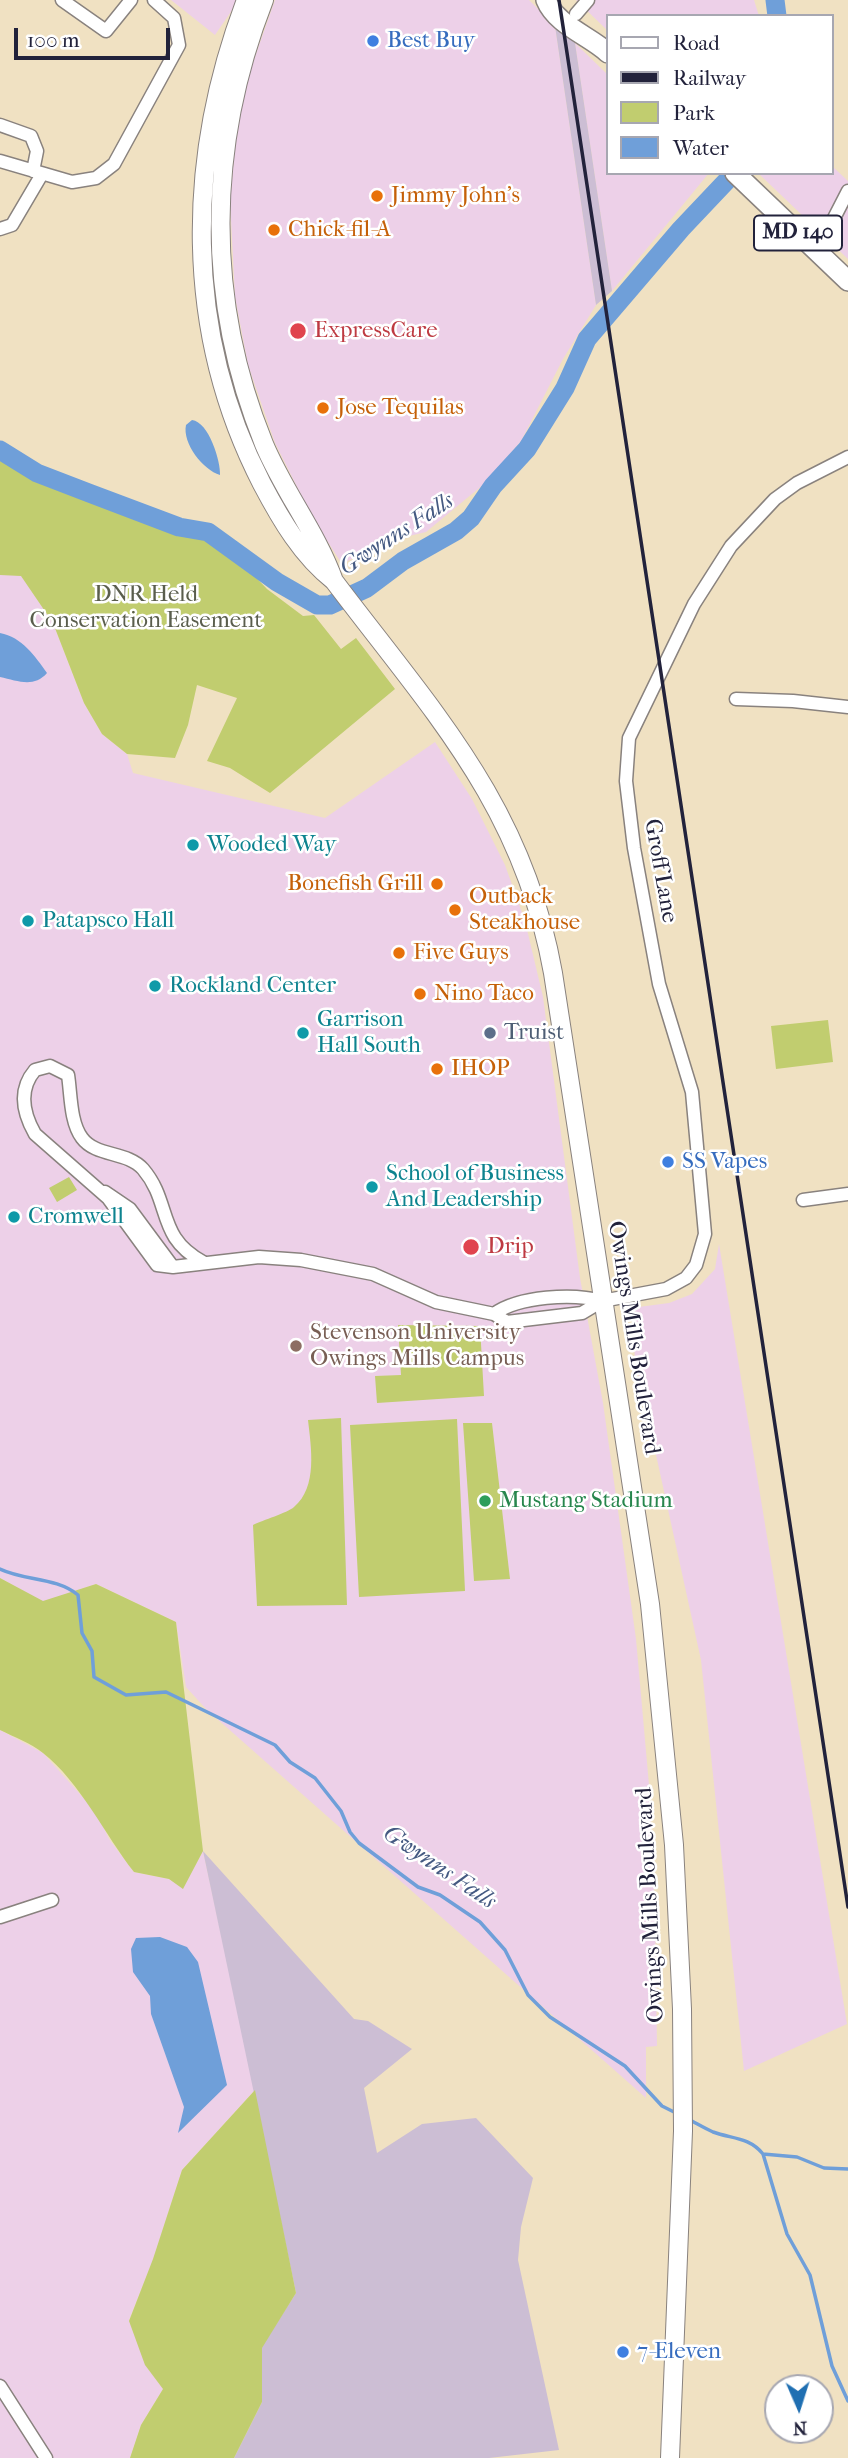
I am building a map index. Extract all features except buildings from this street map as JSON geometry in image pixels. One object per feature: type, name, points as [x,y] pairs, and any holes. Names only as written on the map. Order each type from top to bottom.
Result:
[{"type":"main road","name":"Owings Mills Boulevard","points":[[246,0],[219,84],[205,157],[200,213],[206,309],[221,380],[249,456],[298,542],[315,565],[334,581],[470,761],[503,818],[530,881],[551,965],[642,1550],[663,1718],[677,1886],[683,2131],[670,2458]]},
{"type":"main road","name":"Owings Mills Boulevard","points":[[264,0],[235,84],[224,146],[219,233],[224,306],[237,366],[265,445],[290,498],[326,556],[334,581]]},
{"type":"main road","points":[[546,0],[580,35],[593,39],[606,51]]},
{"type":"main road","points":[[575,5],[590,27],[593,39]]},
{"type":"main road","name":"MD 140","points":[[741,179],[848,281]]},
{"type":"street","points":[[62,0],[106,31],[131,0]]},
{"type":"street","points":[[0,161],[72,182],[85,182],[106,172],[120,155],[179,46],[174,18],[154,0]]},
{"type":"street","points":[[0,125],[31,136],[37,151],[38,173],[12,225],[0,229]]},
{"type":"street","points":[[812,246],[830,226],[848,191]]},
{"type":"street","name":"Groff Lane","points":[[602,1301],[659,1291],[680,1283],[696,1265],[705,1234],[692,1092],[659,984],[628,807],[626,760],[629,738],[694,604],[731,546],[775,499],[797,483],[848,457]]},
{"type":"street","points":[[736,699],[848,707]]},
{"type":"street","points":[[203,1262],[189,1255],[171,1234],[152,1182],[139,1165],[133,1159],[93,1146],[80,1135],[68,1075],[50,1066],[35,1070],[25,1086],[24,1096],[28,1121],[35,1134],[113,1204],[153,1262],[173,1267],[259,1256],[301,1259],[373,1274],[436,1302],[494,1314],[507,1322],[582,1313],[602,1301]]},
{"type":"street","points":[[803,1200],[848,1194]]},
{"type":"street","points":[[494,1314],[505,1306],[578,1294],[602,1301]]},
{"type":"street","points":[[530,1302],[532,1320]]},
{"type":"street","points":[[0,1917],[52,1900]]},
{"type":"street","points":[[0,2386],[46,2458]]},
{"type":"shaded area","points":[[171,0],[239,0],[215,35]]},
{"type":"shaded area","points":[[275,0],[529,0],[555,26],[596,305],[563,359],[521,441],[484,484],[426,532],[384,542],[342,564],[313,519],[275,443],[248,365],[235,297],[230,201],[237,126],[245,85]]},
{"type":"shaded area","points":[[576,0],[754,0],[758,14],[606,14],[606,29]]},
{"type":"shaded area","points":[[555,26],[575,43],[612,291],[596,305]]},
{"type":"shaded area","points":[[575,43],[606,73],[606,175],[707,175],[612,291]]},
{"type":"shaded area","points":[[834,168],[848,181],[848,259],[760,175],[834,175]]},
{"type":"shaded area","name":"Stevenson University Owings Mills Campus","points":[[0,575],[21,575],[53,623],[84,703],[102,734],[127,754],[133,773],[325,818],[435,742],[472,799],[505,865],[525,921],[543,997],[580,1278],[603,1403],[636,1639],[649,1785],[655,1913],[657,2046],[646,2047],[646,2098],[207,1710],[186,1687],[176,1622],[96,1584],[43,1602],[0,1578]]},
{"type":"shaded area","points":[[719,1244],[847,2024],[744,2071],[701,1660],[635,1359],[631,1308],[669,1303],[692,1294],[715,1269]]},
{"type":"shaded area","points":[[0,1730],[43,1753],[97,1813],[109,1839],[134,1872],[169,1879],[183,1888],[203,1851],[255,2090],[182,2170],[153,2260],[129,2320],[145,2364],[163,2389],[141,2425],[130,2458],[0,2458]]},
{"type":"shaded area","points":[[203,1851],[354,2019],[368,2021],[412,2049],[364,2088],[377,2153],[422,2124],[476,2118],[533,2178],[521,2227],[518,2260],[559,2450],[489,2458],[234,2458],[262,2402],[261,2348],[296,2293]]},
{"type":"green space","name":"DNR Held Conservation Easement","points":[[0,450],[49,480],[164,519],[207,526],[267,589],[303,616],[314,615],[341,649],[356,638],[395,689],[270,793],[230,768],[207,761],[237,698],[197,685],[188,725],[175,758],[127,754],[102,734],[84,703],[53,623],[21,576],[0,575]]},
{"type":"green space","points":[[828,1020],[833,1062],[776,1069],[771,1026]]},
{"type":"green space","points":[[69,1177],[77,1190],[57,1202],[49,1188]]},
{"type":"green space","points":[[398,1325],[480,1326],[484,1396],[377,1403],[375,1376],[401,1375]]},
{"type":"green space","points":[[341,1418],[347,1605],[257,1606],[253,1525],[291,1509],[302,1499],[310,1478],[311,1466],[308,1420]]},
{"type":"green space","points":[[457,1419],[465,1591],[359,1597],[350,1425]]},
{"type":"green space","name":"Mustang Stadium","points":[[463,1423],[492,1423],[510,1579],[474,1581]]},
{"type":"green space","points":[[0,1578],[43,1601],[96,1584],[176,1622],[203,1851],[183,1889],[169,1879],[134,1872],[80,1794],[56,1765],[33,1746],[0,1730]]},
{"type":"green space","points":[[255,2090],[296,2293],[262,2348],[262,2402],[234,2458],[130,2458],[141,2425],[163,2389],[145,2365],[129,2321],[153,2259],[182,2170]]},
{"type":"water","points":[[192,420],[198,422],[209,435],[216,452],[220,475],[201,462],[187,440],[186,425]]},
{"type":"water","points":[[0,633],[21,643],[47,673],[31,682],[0,677]]},
{"type":"water","points":[[160,1937],[187,1947],[198,1962],[227,2085],[178,2133],[184,2107],[151,2014],[150,1996],[133,1972],[131,1949],[136,1938]]},
{"type":"waterway","name":"Gwynns Falls","points":[[775,0],[777,14]]},
{"type":"waterway","name":"Gwynns Falls","points":[[0,450],[37,473],[179,527],[208,532],[277,582],[317,605],[330,605],[367,588],[403,561],[456,531],[471,518],[493,486],[527,449],[565,388],[587,339],[681,229],[732,175]]},
{"type":"waterway","name":"Gwynns Falls","points":[[0,1569],[60,1585],[78,1595],[82,1633],[92,1651],[94,1677],[126,1695],[166,1692],[275,1745],[290,1762],[315,1778],[341,1811],[350,1832],[359,1843],[418,1887],[440,1895],[480,1922],[505,1950],[528,1995],[550,2017],[625,2066],[662,2106],[678,2114]]},
{"type":"waterway","name":"Gwynns Falls","points":[[688,2119],[713,2132],[746,2141],[763,2154],[787,2234],[810,2275],[832,2366],[848,2401]]},
{"type":"waterway","points":[[763,2154],[797,2157],[824,2168],[848,2169]]},
{"type":"railway","points":[[559,0],[848,1907]]},
{"type":"place","name":"Best Buy","points":[[373,41]]},
{"type":"place","name":"Jimmy John's","points":[[377,196]]},
{"type":"place","name":"Chick-fil-A","points":[[274,230]]},
{"type":"place","name":"ExpressCare","points":[[298,331]]},
{"type":"place","name":"Jose Tequilas","points":[[323,408]]},
{"type":"place","name":"Wooded Way","points":[[193,845]]},
{"type":"place","name":"Bonefish Grill","points":[[437,884]]},
{"type":"place","name":"Outback Steakhouse","points":[[455,910]]},
{"type":"place","name":"Patapsco Hall","points":[[28,921]]},
{"type":"place","name":"Five Guys","points":[[399,953]]},
{"type":"place","name":"Rockland Center","points":[[155,986]]},
{"type":"place","name":"Nino Taco","points":[[420,994]]},
{"type":"place","name":"Garrison Hall South","points":[[303,1033]]},
{"type":"place","name":"Truist","points":[[490,1033]]},
{"type":"place","name":"IHOP","points":[[437,1069]]},
{"type":"place","name":"SS Vapes","points":[[668,1162]]},
{"type":"place","name":"School of Business And Leadership","points":[[372,1187]]},
{"type":"place","name":"Cromwell","points":[[14,1217]]},
{"type":"place","name":"Drip","points":[[471,1247]]},
{"type":"place","name":"Stevenson University Owings Mills Campus","points":[[296,1346]]},
{"type":"place","name":"Mustang Stadium","points":[[485,1501]]},
{"type":"place","name":"7-Eleven","points":[[623,2352]]}]
